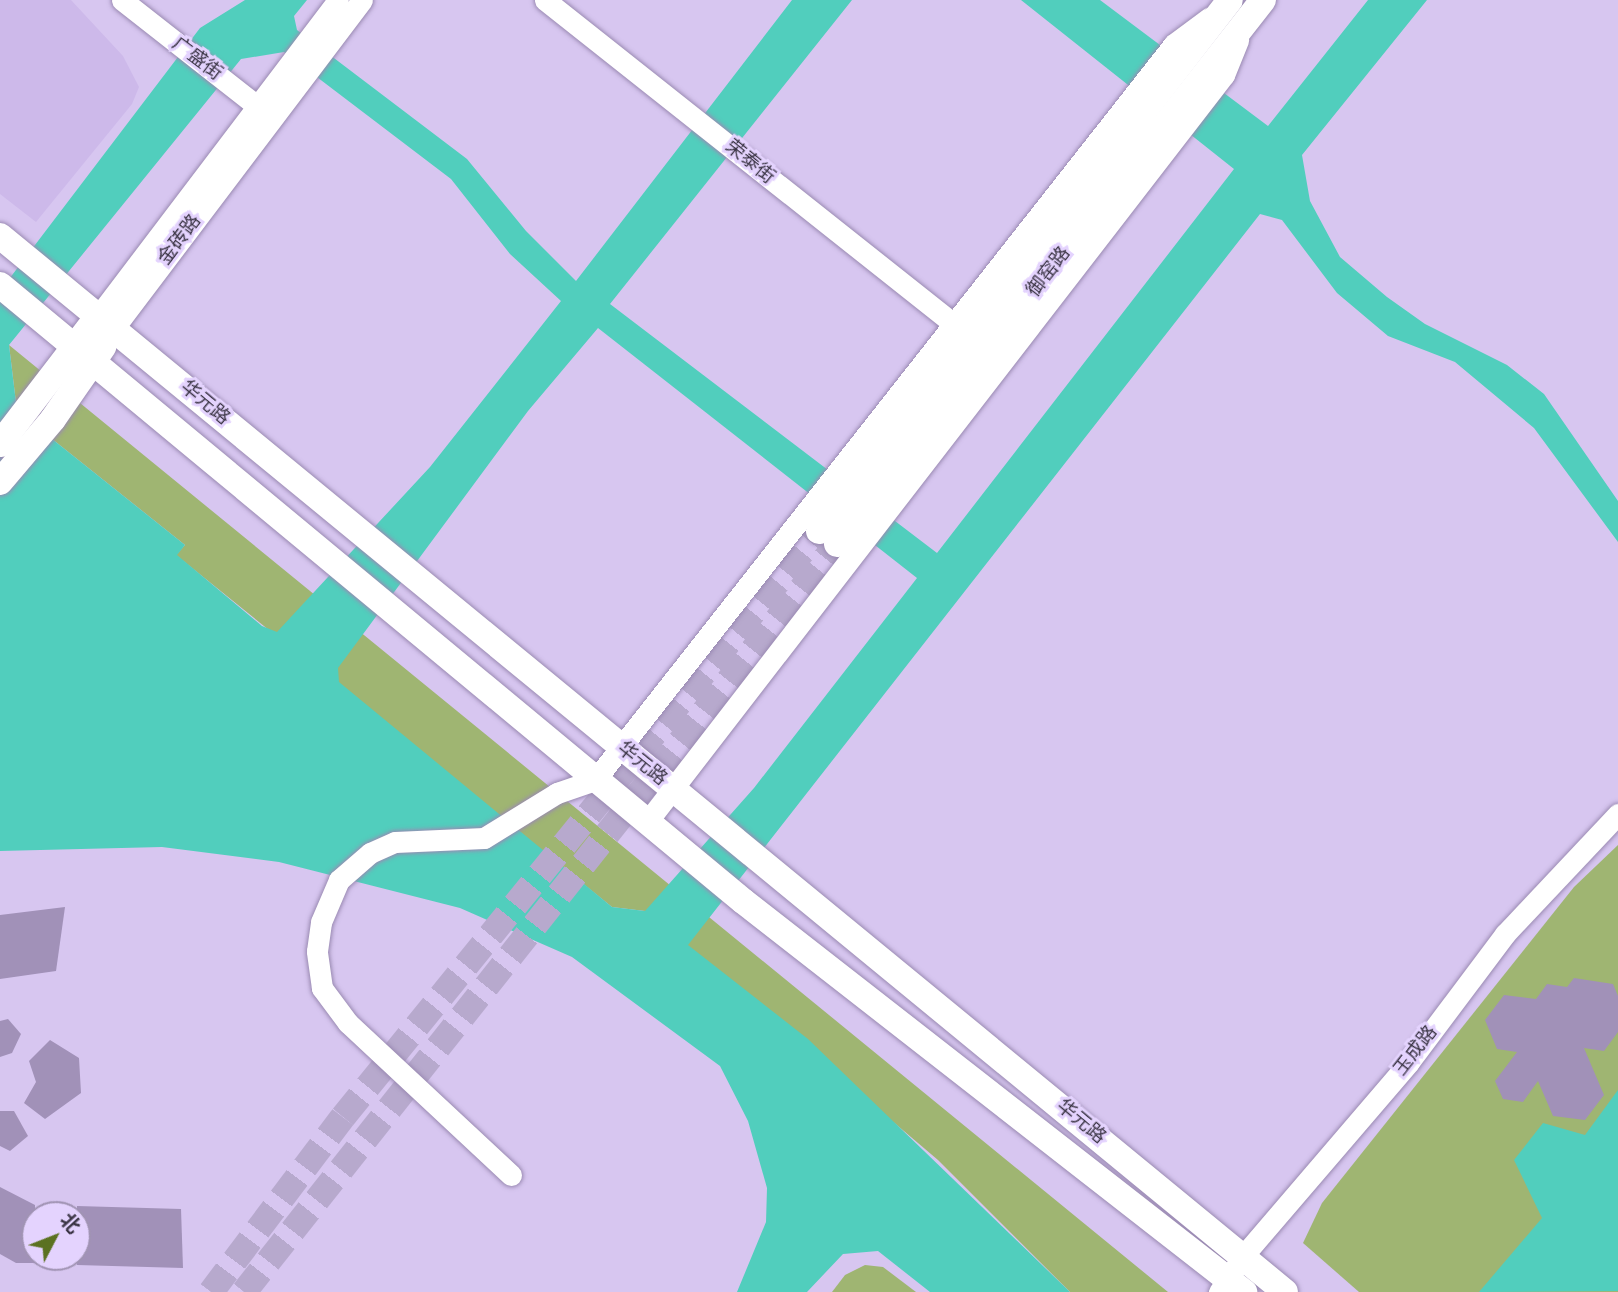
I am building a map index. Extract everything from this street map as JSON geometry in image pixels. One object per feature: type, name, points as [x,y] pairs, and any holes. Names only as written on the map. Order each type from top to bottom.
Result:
[{"type":"main road","name":"御窑路","points":[[1198,60],[1137,106],[828,538],[1242,5]]},
{"type":"main road","name":"华元路","points":[[5,240],[620,747],[771,865],[1285,1292]]},
{"type":"main road","name":"华元路","points":[[0,285],[594,780],[1230,1288]]},
{"type":"main road","name":"金砖路","points":[[0,482],[53,419],[86,354],[106,322]]},
{"type":"main road","name":"金砖路","points":[[0,444],[41,394],[86,354]]},
{"type":"street","name":"广盛街","points":[[122,0],[265,112]]},
{"type":"street","name":"金砖路","points":[[322,37],[338,0]]},
{"type":"street","name":"金砖路","points":[[106,322],[322,37],[362,0]]},
{"type":"street","name":"荣泰街","points":[[545,0],[954,324]]},
{"type":"street","points":[[648,822],[1176,139],[1198,60],[1242,5]]},
{"type":"street","points":[[511,1175],[348,1023],[322,988],[317,951],[321,922],[339,880],[370,853],[394,842],[484,838],[557,793],[594,780],[954,324],[1137,106]]},
{"type":"street","name":"玉成路","points":[[1230,1288],[1243,1256],[1409,1062],[1505,934],[1576,852],[1618,814]]},
{"type":"shaded area","points":[[0,0],[71,0],[123,56],[139,87],[132,104],[36,222],[0,194]]},
{"type":"shaded area","points":[[245,0],[307,0],[294,16],[297,30],[467,159],[526,231],[576,281],[792,0],[852,0],[610,304],[937,553],[1234,169],[1021,0],[1100,0],[1268,126],[1368,0],[1427,0],[1302,155],[1310,201],[1340,257],[1387,297],[1425,324],[1507,365],[1544,394],[1618,501],[1618,542],[1534,428],[1455,362],[1388,336],[1337,293],[1282,220],[1260,214],[688,945],[808,1039],[1070,1292],[930,1292],[878,1251],[843,1254],[807,1292],[737,1292],[766,1222],[767,1188],[748,1121],[720,1066],[572,957],[460,908],[279,862],[162,847],[0,851],[0,291],[200,28]],"holes":[[[284,52],[451,179],[510,254],[561,301],[430,467],[277,632],[262,626],[177,555],[185,545],[17,411],[9,345],[241,59]],[[598,328],[917,578],[754,788],[645,911],[612,907],[339,682],[338,668],[528,411]]]},
{"type":"shaded area","points":[[9,345],[1168,1292],[1070,1292],[938,1160],[645,911],[612,907],[176,555],[185,545],[17,411]]},
{"type":"shaded area","points":[[1618,845],[1618,1292],[1359,1292],[1303,1243],[1322,1203],[1574,887]]},
{"type":"shaded area","points":[[1618,1090],[1618,1291],[1479,1292],[1542,1218],[1514,1160],[1543,1123],[1585,1135]]},
{"type":"shaded area","points":[[865,1265],[883,1267],[916,1292],[832,1292],[845,1275]]},
{"type":"building","points":[[65,907],[56,971],[0,979],[0,915]]},
{"type":"building","points":[[1574,978],[1613,984],[1618,996],[1618,1032],[1604,1051],[1584,1048],[1604,1095],[1585,1120],[1553,1116],[1538,1081],[1523,1102],[1503,1099],[1495,1081],[1517,1052],[1497,1049],[1485,1020],[1504,995],[1536,999],[1547,984],[1567,987]]},
{"type":"building","points":[[8,1019],[21,1034],[12,1053],[0,1057],[0,1021]]},
{"type":"building","points":[[50,1040],[79,1058],[81,1093],[45,1119],[24,1103],[36,1082],[29,1061]]},
{"type":"building","points":[[0,1111],[14,1111],[28,1136],[10,1151],[0,1146]]},
{"type":"building","points":[[0,1187],[27,1201],[21,1201],[21,1263],[0,1254]]},
{"type":"building","points":[[91,1206],[181,1209],[183,1268],[91,1265]]},
{"type":"tunnel","points":[[211,1292],[343,1117],[819,531]]},
{"type":"tunnel","points":[[244,1292],[837,544]]}]
